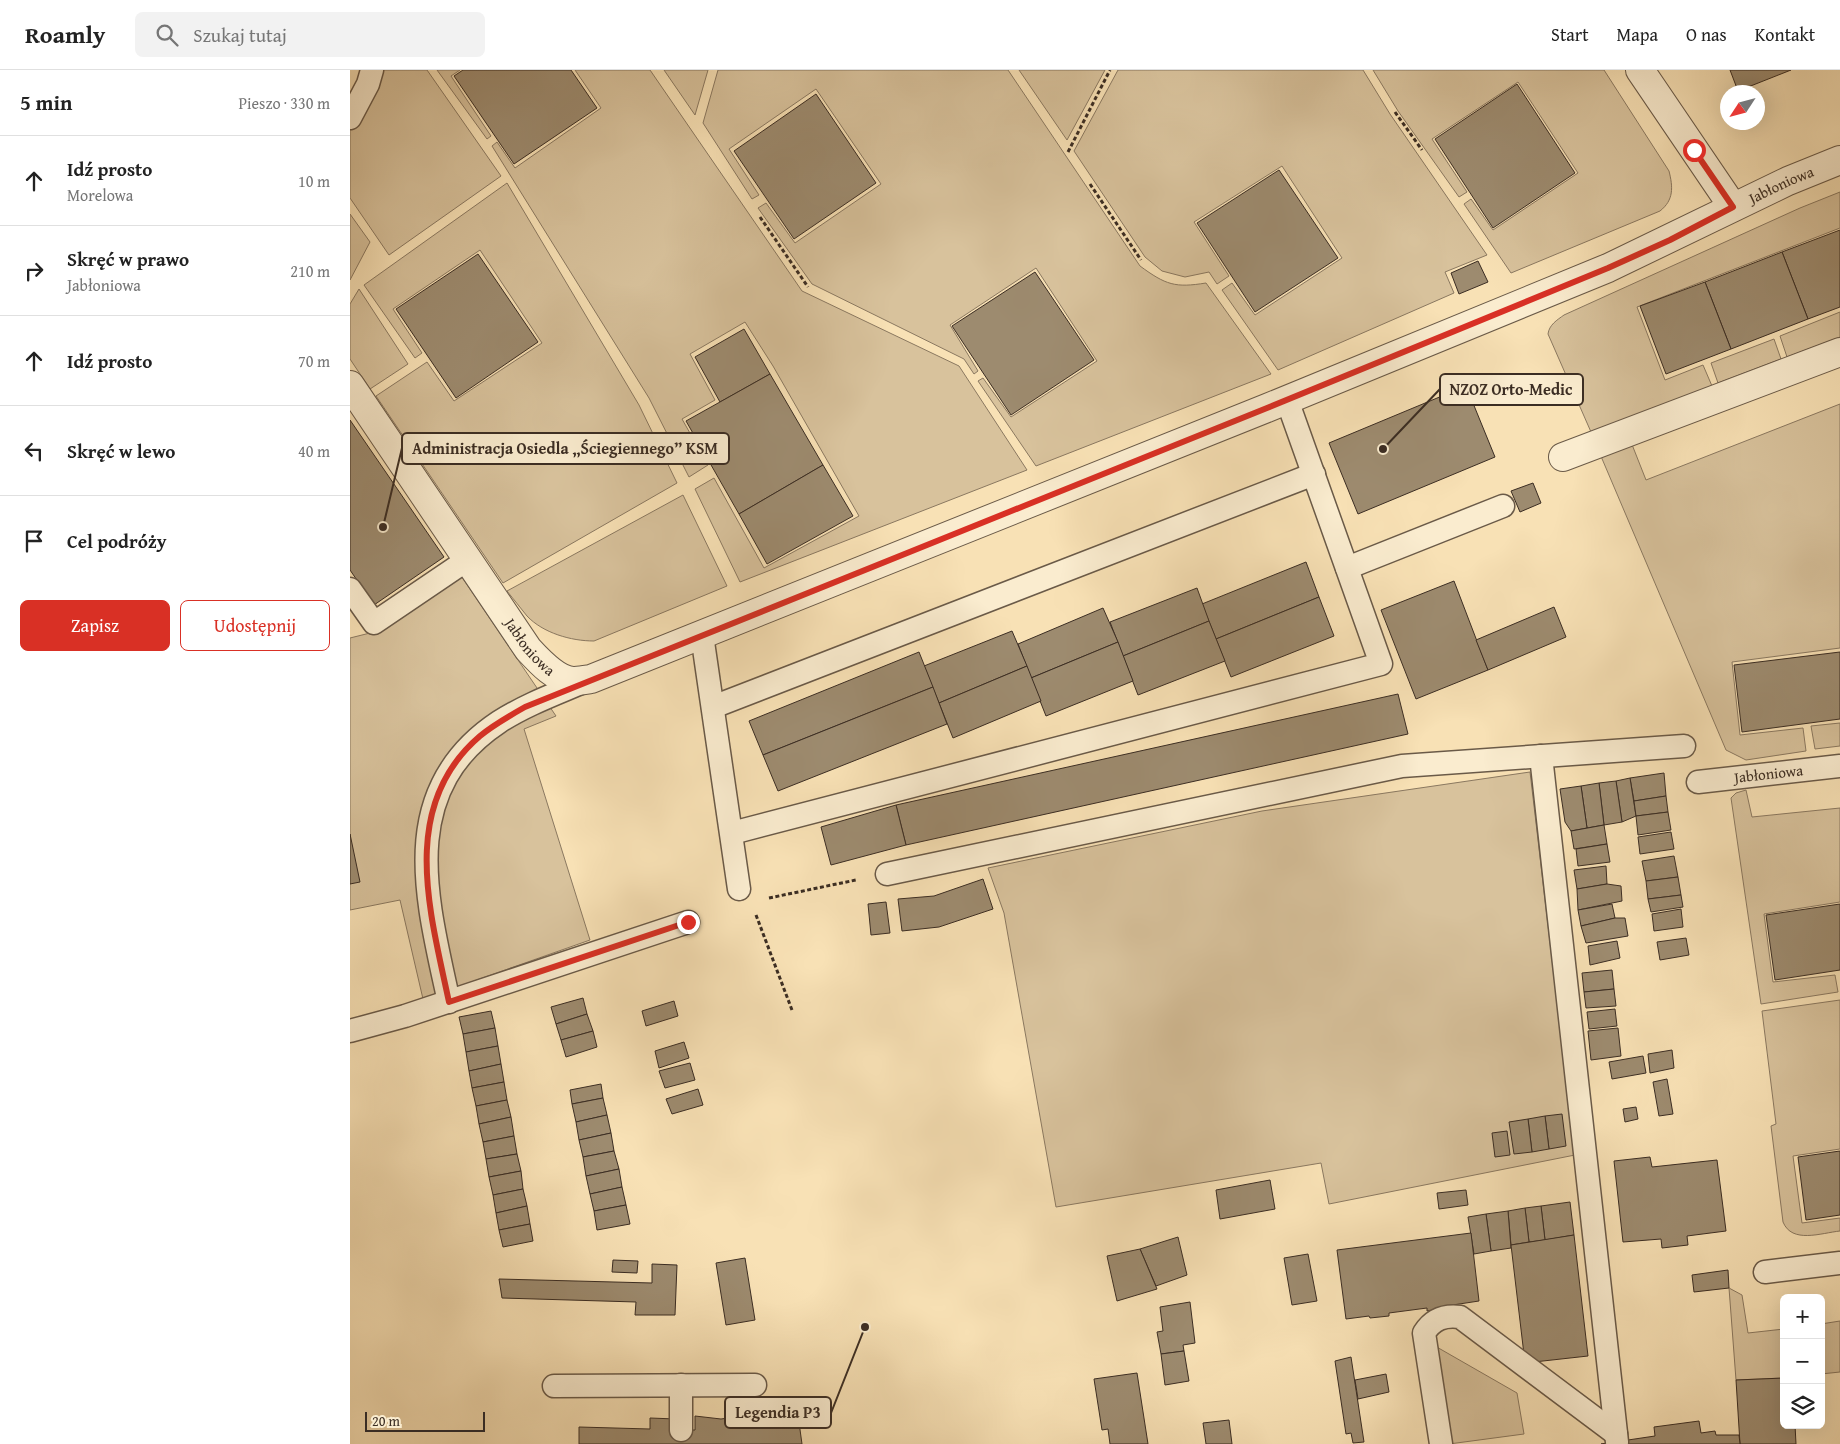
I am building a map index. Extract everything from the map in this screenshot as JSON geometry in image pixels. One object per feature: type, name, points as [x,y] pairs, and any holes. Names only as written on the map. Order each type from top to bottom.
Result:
[{"type":"street","points":[[1640,70],[1733,207]]},
{"type":"street","name":"Jabłoniowa","points":[[350,385],[528,649],[553,673],[573,681],[591,679],[1287,400],[1608,268],[1670,240],[1788,181],[1840,160]]},
{"type":"street","points":[[1563,457],[1840,352]]},
{"type":"lane","points":[[350,118],[368,84],[372,70]]},
{"type":"lane","points":[[732,833],[1381,664],[1287,400]]},
{"type":"lane","points":[[713,707],[1314,474]]},
{"type":"lane","points":[[1347,568],[1503,506]]},
{"type":"lane","points":[[350,589],[374,623],[467,560]]},
{"type":"lane","points":[[702,635],[739,889]]},
{"type":"lane","points":[[449,1002],[430,916],[426,868],[429,821],[434,801],[451,770],[479,736],[525,707],[591,679]]},
{"type":"lane","points":[[887,874],[1402,766],[1684,746]]},
{"type":"lane","points":[[1441,1444],[1424,1333],[1429,1325],[1438,1318],[1451,1316],[1460,1317],[1616,1438],[1541,756]]},
{"type":"lane","name":"Jabłoniowa","points":[[1698,782],[1840,766]]},
{"type":"lane","points":[[350,1032],[449,1002],[688,922]]},
{"type":"lane","points":[[1765,1272],[1840,1263]]},
{"type":"lane","points":[[681,1385],[681,1430]]},
{"type":"lane","points":[[554,1386],[755,1386]]},
{"type":"path","points":[[1068,152],[1110,70]]},
{"type":"path","points":[[1395,112],[1422,150]]},
{"type":"path","points":[[1090,184],[1141,260]]},
{"type":"path","points":[[760,217],[808,287]]},
{"type":"path","points":[[761,900],[887,874]]},
{"type":"path","points":[[755,911],[792,1010]]},
{"type":"shaded area","points":[[383,70],[427,70],[501,176],[389,255],[350,198],[350,130]]},
{"type":"shaded area","points":[[437,70],[460,70],[451,76],[491,136],[487,139]]},
{"type":"shaded area","points":[[575,70],[650,70],[802,291],[959,366],[1027,470],[740,582],[695,489],[714,478],[764,568],[859,516],[773,366],[745,322],[690,354],[715,400],[682,419],[708,465],[689,477],[649,398],[492,146],[497,142],[515,168],[601,108]]},
{"type":"shaded area","points":[[664,70],[708,70],[695,115]]},
{"type":"shaded area","points":[[718,70],[1008,70],[1140,266],[1171,284],[1206,283],[1271,374],[1036,466],[978,381],[983,378],[1011,417],[1097,361],[1036,268],[950,325],[978,371],[974,374],[964,359],[812,284],[758,208],[766,203],[795,243],[881,184],[816,89],[729,149],[759,195],[752,199],[703,123]]},
{"type":"shaded area","points":[[1019,70],[1105,70],[1067,140]]},
{"type":"shaded area","points":[[1118,70],[1363,70],[1390,114],[1487,255],[1445,272],[1454,293],[1278,370],[1222,290],[1232,283],[1255,315],[1342,258],[1282,166],[1194,222],[1229,276],[1217,284],[1209,272],[1185,277],[1162,271],[1145,257],[1074,151]]},
{"type":"shaded area","points":[[1373,70],[1604,70],[1669,171],[1672,188],[1670,198],[1665,207],[1660,211],[1511,273],[1464,204],[1471,199],[1493,230],[1578,173],[1518,82],[1432,139],[1467,192],[1459,197],[1398,111]]},
{"type":"shaded area","points":[[507,183],[639,405],[677,483],[503,583],[376,396],[427,362],[454,401],[542,343],[480,250],[393,309],[422,353],[415,358],[364,285]]},
{"type":"shaded area","points":[[1840,192],[1840,228],[1637,307],[1665,380],[1703,365],[1712,386],[1591,432],[1548,334],[1554,323],[1564,315],[1800,208]]},
{"type":"shaded area","points":[[350,214],[370,242],[350,280]]},
{"type":"shaded area","points":[[359,289],[408,364],[370,389],[350,359],[350,304]]},
{"type":"shaded area","points":[[1840,312],[1840,337],[1787,357],[1780,336]]},
{"type":"shaded area","points":[[1774,339],[1781,359],[1718,383],[1711,363]]},
{"type":"shaded area","points":[[1840,404],[1840,648],[1732,662],[1740,735],[1803,728],[1806,751],[1746,760],[1726,750],[1600,454],[1631,442],[1646,480]]},
{"type":"shaded area","points":[[683,495],[727,586],[594,641],[567,638],[541,627],[527,616],[507,591]]},
{"type":"shaded area","points":[[459,573],[556,716],[524,729],[590,940],[423,999],[400,900],[350,910],[350,638],[374,632]]},
{"type":"shaded area","points":[[1840,723],[1840,746],[1815,749],[1811,726]]},
{"type":"shaded area","points":[[1530,772],[1575,1155],[1329,1204],[1321,1163],[1056,1207],[1004,913],[988,868],[1262,811]]},
{"type":"shaded area","points":[[1746,790],[1752,817],[1840,808],[1840,902],[1764,914],[1773,982],[1835,975],[1838,992],[1761,1004],[1731,798],[1736,793]]},
{"type":"shaded area","points":[[1840,1000],[1840,1149],[1793,1156],[1802,1223],[1840,1218],[1840,1231],[1808,1236],[1800,1235],[1787,1229],[1783,1222],[1771,1126],[1776,1124],[1762,1011]]},
{"type":"shaded area","points":[[1729,1288],[1742,1295],[1748,1333],[1780,1329],[1780,1378],[1736,1380]]},
{"type":"shaded area","points":[[1840,1321],[1840,1372],[1825,1374],[1825,1323]]},
{"type":"shaded area","points":[[1435,1346],[1517,1393],[1524,1434],[1449,1444]]},
{"type":"building","points":[[463,70],[571,70],[597,108],[514,164],[454,76]]},
{"type":"building","points":[[1730,70],[1791,70],[1753,85],[1736,85]]},
{"type":"building","points":[[1517,84],[1575,173],[1493,228],[1435,139]]},
{"type":"building","points":[[816,94],[876,183],[794,239],[734,151]]},
{"type":"building","points":[[1279,170],[1338,258],[1255,312],[1197,223]]},
{"type":"building","points":[[1840,230],[1840,307],[1808,319],[1782,252]]},
{"type":"building","points":[[1782,252],[1808,319],[1731,349],[1705,282]]},
{"type":"building","points":[[478,254],[538,342],[456,398],[396,309]]},
{"type":"building","points":[[1478,261],[1488,282],[1459,294],[1451,273]]},
{"type":"building","points":[[1035,272],[1094,360],[1011,415],[952,326]]},
{"type":"building","points":[[1705,282],[1731,349],[1666,374],[1640,306]]},
{"type":"building","points":[[744,329],[770,374],[720,402],[695,357]]},
{"type":"building","points":[[770,374],[823,465],[739,514],[686,421]]},
{"type":"building","points":[[1466,386],[1495,457],[1358,514],[1329,443]]},
{"type":"building","points":[[350,420],[444,557],[374,605],[350,570]]},
{"type":"building","points":[[823,465],[853,516],[767,564],[739,514]]},
{"type":"building","points":[[1533,483],[1541,503],[1520,512],[1511,491]]},
{"type":"building","points":[[1306,562],[1319,597],[1216,639],[1202,604]]},
{"type":"building","points":[[1454,581],[1488,670],[1416,699],[1381,610]]},
{"type":"building","points":[[1197,588],[1209,621],[1123,656],[1110,622]]},
{"type":"building","points":[[1319,597],[1334,636],[1231,677],[1216,639]]},
{"type":"building","points":[[1554,607],[1566,637],[1488,670],[1476,640]]},
{"type":"building","points":[[1103,608],[1118,642],[1031,678],[1018,644]]},
{"type":"building","points":[[1209,621],[1225,661],[1138,695],[1123,656]]},
{"type":"building","points":[[1012,631],[1027,666],[939,703],[924,666]]},
{"type":"building","points":[[1118,642],[1133,681],[1046,716],[1031,678]]},
{"type":"building","points":[[919,652],[933,687],[763,755],[749,721]]},
{"type":"building","points":[[1840,652],[1840,719],[1742,732],[1734,665]]},
{"type":"building","points":[[1027,666],[1041,701],[953,738],[939,703]]},
{"type":"building","points":[[933,687],[947,724],[778,791],[763,755]]},
{"type":"building","points":[[1398,694],[1408,734],[906,845],[896,805]]},
{"type":"building","points":[[1664,773],[1666,796],[1634,801],[1630,778]]},
{"type":"building","points":[[1630,778],[1636,816],[1622,822],[1616,781]]},
{"type":"building","points":[[1616,781],[1622,822],[1604,825],[1599,783]]},
{"type":"building","points":[[1599,783],[1604,825],[1587,828],[1581,786]]},
{"type":"building","points":[[1581,786],[1587,828],[1571,831],[1565,822],[1560,789]]},
{"type":"building","points":[[1666,796],[1668,812],[1636,816],[1634,801]]},
{"type":"building","points":[[896,805],[906,845],[831,865],[821,827]]},
{"type":"building","points":[[1668,812],[1671,830],[1638,835],[1636,816]]},
{"type":"building","points":[[1604,825],[1607,844],[1574,849],[1571,831]]},
{"type":"building","points":[[1671,832],[1674,849],[1640,854],[1638,837]]},
{"type":"building","points":[[350,834],[360,882],[350,884]]},
{"type":"building","points":[[1607,844],[1610,862],[1578,866],[1576,849]]},
{"type":"building","points":[[1674,856],[1678,877],[1646,881],[1642,861]]},
{"type":"building","points":[[1606,866],[1607,884],[1577,889],[1574,870]]},
{"type":"building","points":[[1678,877],[1681,895],[1648,899],[1646,881]]},
{"type":"building","points":[[983,879],[993,909],[939,927],[902,931],[898,899],[934,896]]},
{"type":"building","points":[[1607,884],[1621,886],[1622,901],[1578,910],[1577,889]]},
{"type":"building","points":[[1681,895],[1683,907],[1651,912],[1648,899]]},
{"type":"building","points":[[886,902],[890,933],[871,935],[868,904]]},
{"type":"building","points":[[1612,904],[1615,918],[1581,926],[1578,910]]},
{"type":"building","points":[[1840,904],[1840,970],[1775,980],[1766,915]]},
{"type":"building","points":[[1681,909],[1683,927],[1654,931],[1652,914]]},
{"type":"building","points":[[1615,918],[1625,918],[1628,936],[1586,943],[1581,926]]},
{"type":"building","points":[[1686,938],[1689,955],[1660,960],[1657,942]]},
{"type":"building","points":[[1617,941],[1620,958],[1590,965],[1588,946]]},
{"type":"building","points":[[1612,970],[1614,989],[1584,992],[1582,973]]},
{"type":"building","points":[[1614,989],[1616,1006],[1586,1008],[1584,992]]},
{"type":"building","points":[[583,998],[587,1014],[556,1024],[551,1007]]},
{"type":"building","points":[[674,1001],[678,1016],[646,1026],[642,1011]]},
{"type":"building","points":[[1615,1009],[1617,1026],[1589,1029],[1587,1012]]},
{"type":"building","points":[[491,1011],[495,1028],[463,1034],[459,1017]]},
{"type":"building","points":[[587,1014],[593,1031],[561,1040],[556,1024]]},
{"type":"building","points":[[495,1028],[498,1046],[466,1052],[463,1034]]},
{"type":"building","points":[[1618,1028],[1621,1056],[1591,1060],[1588,1031]]},
{"type":"building","points":[[593,1031],[597,1047],[566,1057],[561,1040]]},
{"type":"building","points":[[684,1042],[689,1058],[659,1068],[655,1051]]},
{"type":"building","points":[[498,1046],[501,1064],[469,1071],[466,1052]]},
{"type":"building","points":[[1672,1050],[1674,1068],[1650,1073],[1648,1054]]},
{"type":"building","points":[[1643,1056],[1646,1073],[1612,1079],[1609,1062]]},
{"type":"building","points":[[690,1063],[695,1080],[665,1088],[659,1071]]},
{"type":"building","points":[[501,1064],[504,1082],[472,1088],[469,1071]]},
{"type":"building","points":[[1667,1079],[1673,1114],[1659,1116],[1653,1082]]},
{"type":"building","points":[[504,1082],[507,1100],[476,1106],[472,1088]]},
{"type":"building","points":[[601,1084],[603,1098],[572,1104],[570,1090]]},
{"type":"building","points":[[698,1089],[703,1105],[672,1114],[666,1099]]},
{"type":"building","points":[[603,1098],[607,1115],[576,1122],[572,1104]]},
{"type":"building","points":[[507,1100],[511,1117],[479,1124],[476,1106]]},
{"type":"building","points":[[1636,1107],[1638,1119],[1625,1122],[1623,1109]]},
{"type":"building","points":[[1562,1114],[1566,1146],[1549,1149],[1545,1116]]},
{"type":"building","points":[[607,1115],[611,1133],[579,1140],[576,1122]]},
{"type":"building","points":[[1545,1116],[1549,1149],[1532,1152],[1528,1119]]},
{"type":"building","points":[[511,1117],[514,1136],[483,1142],[479,1124]]},
{"type":"building","points":[[1528,1119],[1532,1152],[1514,1154],[1509,1122]]},
{"type":"building","points":[[1507,1131],[1510,1155],[1495,1157],[1492,1133]]},
{"type":"building","points":[[611,1133],[614,1151],[583,1157],[579,1140]]},
{"type":"building","points":[[514,1136],[517,1154],[486,1159],[483,1142]]},
{"type":"building","points":[[614,1151],[619,1169],[586,1176],[583,1157]]},
{"type":"building","points":[[1840,1151],[1840,1215],[1806,1220],[1798,1157]]},
{"type":"building","points":[[517,1154],[521,1171],[489,1177],[486,1159]]},
{"type":"building","points":[[1650,1157],[1652,1167],[1717,1160],[1726,1231],[1687,1236],[1688,1245],[1662,1248],[1661,1239],[1623,1242],[1614,1161]]},
{"type":"building","points":[[619,1169],[622,1187],[590,1194],[586,1176]]},
{"type":"building","points":[[521,1171],[523,1189],[493,1195],[489,1177]]},
{"type":"building","points":[[1270,1180],[1275,1209],[1220,1219],[1216,1190]]},
{"type":"building","points":[[622,1187],[626,1205],[594,1211],[590,1194]]},
{"type":"building","points":[[523,1189],[527,1206],[496,1213],[493,1195]]},
{"type":"building","points":[[1466,1190],[1468,1205],[1439,1209],[1437,1193]]},
{"type":"building","points":[[1570,1202],[1574,1235],[1545,1240],[1541,1206]]},
{"type":"building","points":[[626,1205],[630,1224],[597,1230],[594,1211]]},
{"type":"building","points":[[527,1206],[530,1224],[499,1230],[496,1213]]},
{"type":"building","points":[[1541,1206],[1545,1240],[1529,1242],[1525,1208]]},
{"type":"building","points":[[1525,1208],[1529,1242],[1511,1245],[1508,1211]]},
{"type":"building","points":[[1508,1211],[1511,1248],[1491,1251],[1486,1214]]},
{"type":"building","points":[[1486,1214],[1491,1251],[1474,1254],[1468,1217]]},
{"type":"building","points":[[530,1224],[533,1241],[503,1247],[499,1230]]},
{"type":"building","points":[[1471,1233],[1479,1301],[1427,1311],[1427,1308],[1389,1313],[1389,1316],[1346,1319],[1337,1250]]},
{"type":"building","points":[[1574,1235],[1588,1356],[1525,1363],[1511,1245]]},
{"type":"building","points":[[1178,1237],[1187,1275],[1156,1286],[1140,1249]]},
{"type":"building","points":[[1140,1249],[1157,1289],[1117,1301],[1107,1256]]},
{"type":"building","points":[[1308,1254],[1317,1301],[1292,1305],[1284,1258]]},
{"type":"building","points":[[745,1258],[755,1320],[726,1325],[716,1263]]},
{"type":"building","points":[[613,1260],[638,1261],[637,1273],[612,1272]]},
{"type":"building","points":[[652,1264],[677,1265],[675,1315],[635,1315],[636,1302],[502,1298],[499,1279],[652,1283]]},
{"type":"building","points":[[1728,1270],[1729,1288],[1694,1292],[1692,1275]]},
{"type":"building","points":[[1190,1302],[1195,1343],[1183,1345],[1184,1351],[1161,1354],[1157,1332],[1163,1331],[1160,1307]]},
{"type":"building","points":[[1184,1351],[1189,1381],[1165,1385],[1161,1354]]},
{"type":"building","points":[[1351,1357],[1364,1442],[1353,1443],[1351,1433],[1346,1434],[1335,1361]]},
{"type":"building","points":[[1137,1373],[1148,1444],[1110,1444],[1108,1429],[1102,1430],[1094,1379]]},
{"type":"building","points":[[1386,1374],[1389,1392],[1358,1399],[1355,1380]]},
{"type":"building","points":[[1780,1378],[1780,1429],[1795,1429],[1796,1444],[1740,1444],[1736,1380]]},
{"type":"building","points":[[797,1408],[802,1444],[579,1444],[579,1427],[650,1429],[650,1418],[676,1419],[676,1430],[695,1430],[695,1416],[721,1419]]},
{"type":"building","points":[[1229,1420],[1232,1444],[1206,1444],[1203,1423]]},
{"type":"building","points":[[1699,1421],[1701,1433],[1715,1431],[1716,1435],[1739,1435],[1740,1444],[1601,1444],[1655,1436],[1654,1427]]},
{"type":"place","name":"NZOZ Orto-Medic","points":[[1383,449]]},
{"type":"place","name":"Administracja Osiedla „Ściegiennego” KSM","points":[[383,527]]},
{"type":"place","name":"Legendia P3","points":[[865,1327]]},
{"type":"route","points":[[688,922],[449,1002],[430,916],[426,868],[429,821],[434,801],[442,784],[464,752],[479,736],[525,707],[1267,408],[1608,268],[1670,240],[1733,207],[1694,150]]}]
